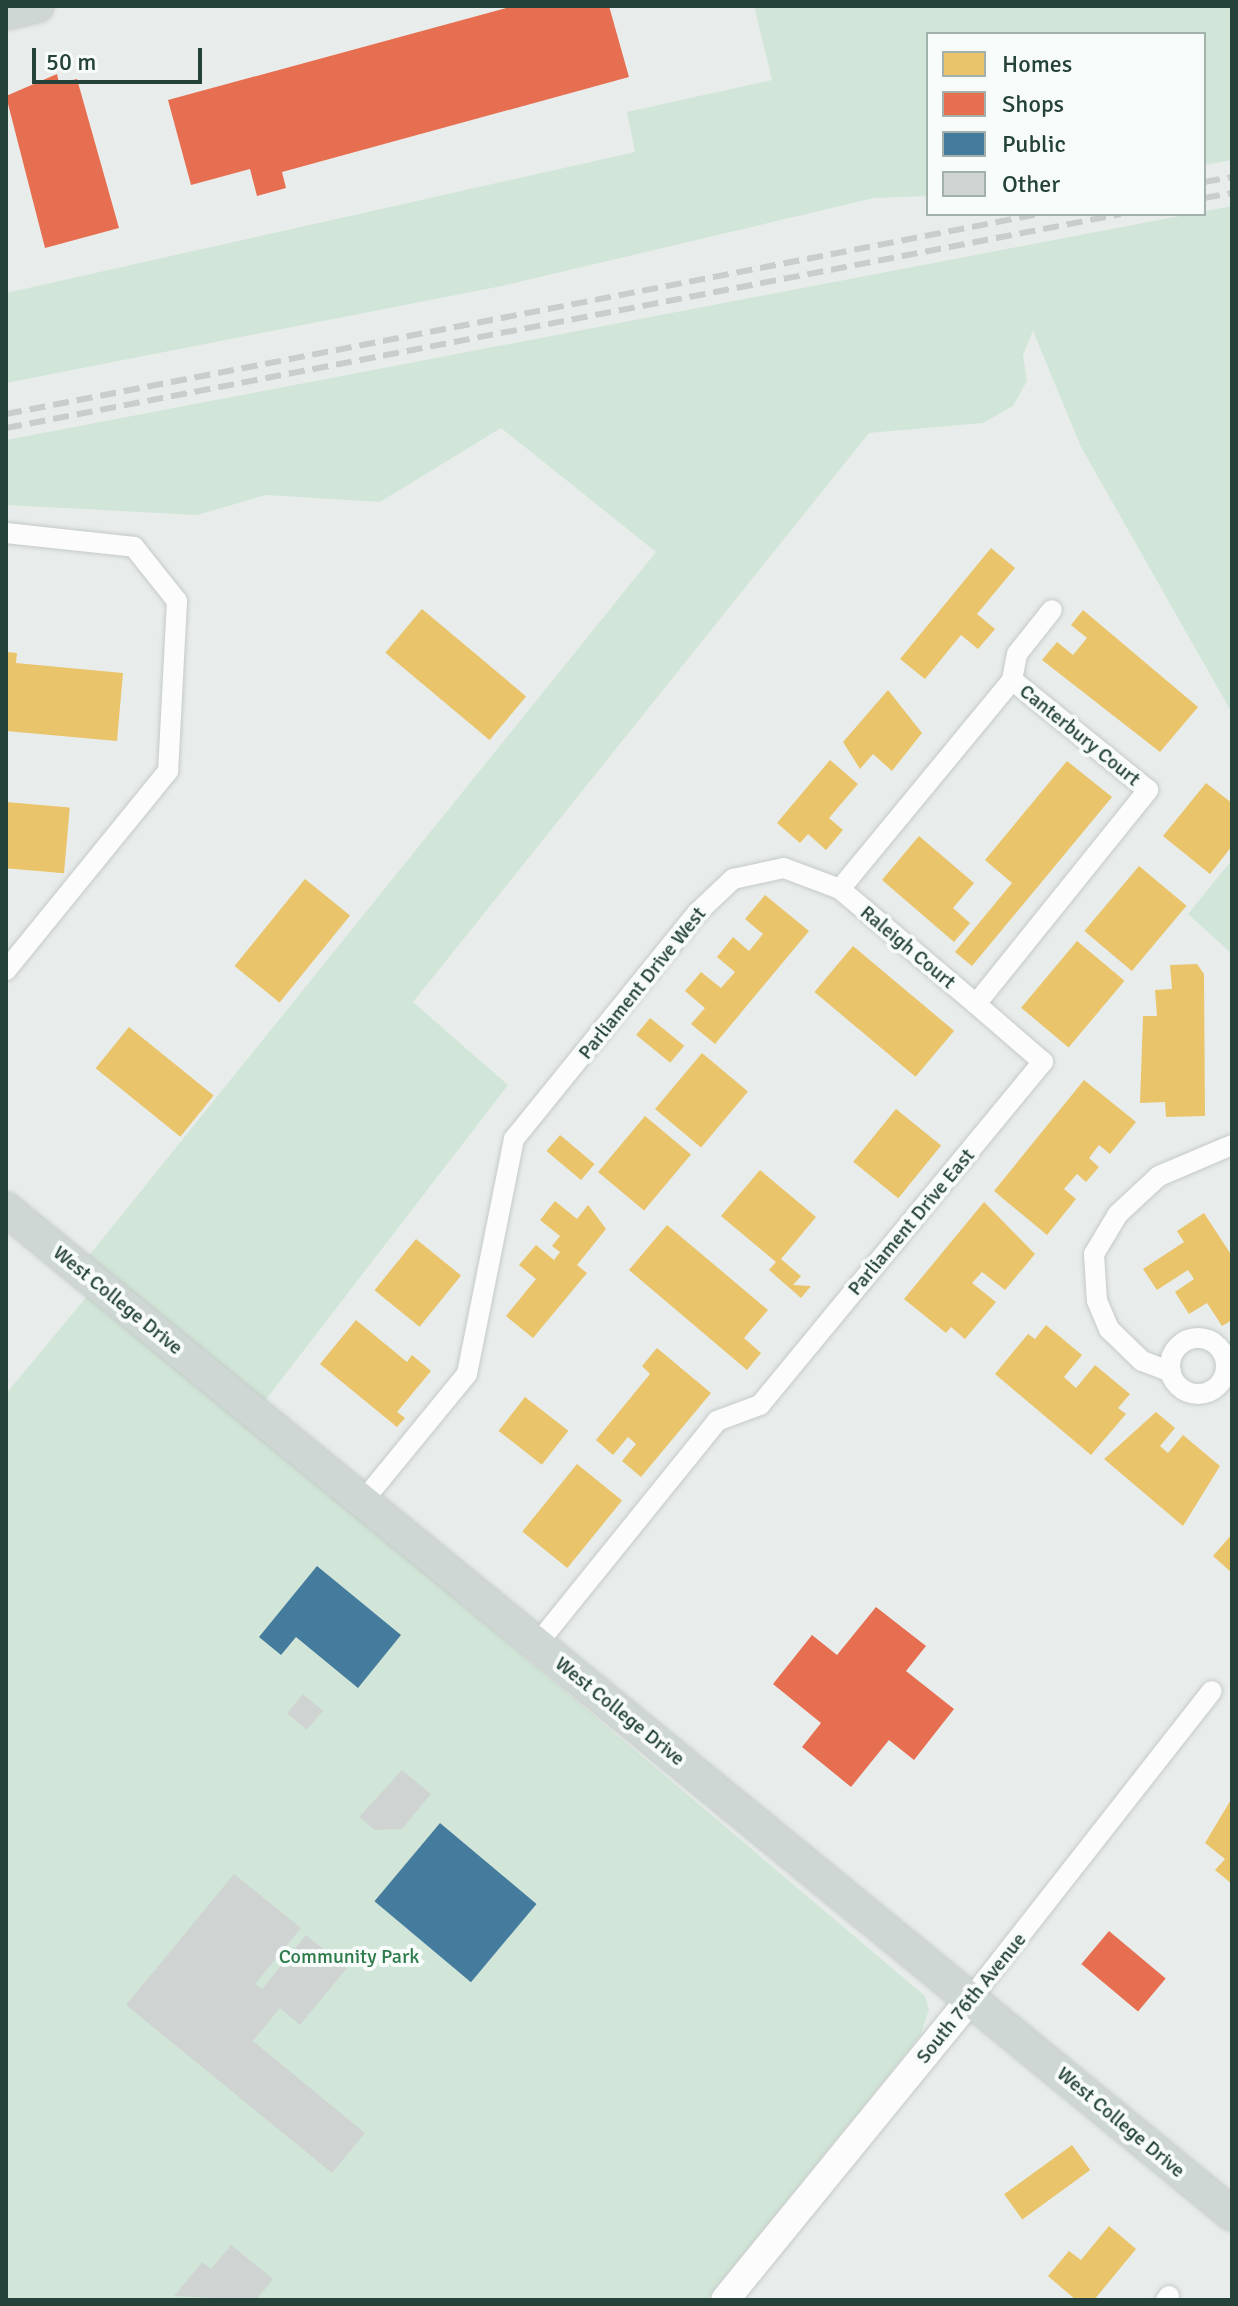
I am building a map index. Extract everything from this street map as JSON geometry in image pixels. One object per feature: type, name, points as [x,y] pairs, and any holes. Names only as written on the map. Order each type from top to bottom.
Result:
[{"type":"main road","points":[[6,13],[37,6]]},
{"type":"main road","name":"West College Drive","points":[[6,1209],[1232,2214]]},
{"type":"street","points":[[6,533],[134,547],[177,601],[168,771],[6,970]]},
{"type":"street","points":[[840,889],[1012,680],[1017,654],[1052,610]]},
{"type":"street","name":"Canterbury Court","points":[[976,1004],[1148,790],[1012,680]]},
{"type":"street","name":"Parliament Drive West","points":[[363,1501],[467,1374],[514,1139],[697,913],[733,879],[784,868],[840,889]]},
{"type":"street","name":"Raleigh Court","points":[[840,889],[976,1004]]},
{"type":"street","name":"Parliament Drive East","points":[[538,1643],[717,1421],[760,1405],[1043,1062],[976,1004]]},
{"type":"street","points":[[1171,1372],[1142,1361],[1109,1329],[1097,1301],[1094,1254],[1118,1214],[1159,1176],[1232,1145]]},
{"type":"street","name":"South 76th Avenue","points":[[725,2300],[971,1998],[1212,1691]]},
{"type":"green space","points":[[754,6],[1232,6],[1232,160],[1206,165],[1206,32],[926,32],[926,196],[874,198],[502,286],[6,383],[6,293],[635,152],[627,112],[772,80]]},
{"type":"green space","points":[[1232,206],[1232,713],[1081,447],[1033,331],[1023,355],[1027,381],[1013,406],[983,423],[869,433],[413,1002],[508,1085],[264,1402],[87,1258],[656,552],[501,428],[380,502],[266,495],[197,515],[6,505],[6,440],[1180,216],[1206,216],[1206,211]]},
{"type":"green space","points":[[1232,860],[1232,954],[1188,914]]},
{"type":"green space","name":"Community Park","points":[[87,1296],[343,1503],[925,1996],[929,2010],[920,2036],[706,2300],[6,2300],[6,1394]]},
{"type":"building: Homes","points":[[991,548],[1015,568],[977,614],[995,629],[978,649],[961,635],[925,679],[900,659]]},
{"type":"building: Homes","points":[[422,609],[526,696],[490,740],[385,653]]},
{"type":"building: Homes","points":[[1083,610],[1198,707],[1160,752],[1042,660],[1057,642],[1073,655],[1087,638],[1071,625]]},
{"type":"building: Homes","points":[[6,652],[17,653],[16,663],[123,673],[117,741],[6,731]]},
{"type":"building: Homes","points":[[888,690],[922,733],[892,771],[873,754],[860,769],[843,742]]},
{"type":"building: Homes","points":[[830,760],[858,784],[829,818],[843,830],[826,850],[808,834],[800,843],[777,823]]},
{"type":"building: Homes","points":[[1067,761],[1112,797],[972,966],[955,952],[1012,883],[985,860]]},
{"type":"building: Homes","points":[[1206,783],[1232,803],[1232,846],[1210,874],[1163,836]]},
{"type":"building: Homes","points":[[6,802],[70,808],[64,873],[6,868]]},
{"type":"building: Homes","points":[[919,836],[974,883],[953,908],[970,923],[954,942],[882,880]]},
{"type":"building: Homes","points":[[1139,866],[1186,906],[1132,971],[1084,931]]},
{"type":"building: Homes","points":[[305,879],[350,916],[280,1003],[235,966]]},
{"type":"building: Homes","points":[[765,895],[809,931],[715,1044],[691,1024],[705,1008],[685,991],[701,972],[721,988],[735,972],[717,957],[733,937],[749,951],[763,934],[745,919]]},
{"type":"building: Homes","points":[[1077,941],[1124,981],[1069,1047],[1021,1008]]},
{"type":"building: Homes","points":[[853,946],[954,1031],[916,1077],[814,992]]},
{"type":"building: Homes","points":[[1197,964],[1204,974],[1205,1116],[1166,1117],[1165,1102],[1140,1103],[1143,1016],[1157,1016],[1155,990],[1172,989],[1170,965]]},
{"type":"building: Homes","points":[[650,1018],[684,1046],[670,1063],[636,1035]]},
{"type":"building: Homes","points":[[129,1027],[214,1096],[180,1137],[96,1068]]},
{"type":"building: Homes","points":[[702,1053],[748,1092],[701,1147],[655,1109]]},
{"type":"building: Homes","points":[[1084,1080],[1136,1122],[1110,1154],[1099,1145],[1089,1158],[1099,1167],[1086,1182],[1077,1174],[1064,1189],[1076,1199],[1047,1235],[994,1191]]},
{"type":"building: Homes","points":[[896,1109],[941,1146],[898,1198],[853,1162]]},
{"type":"building: Homes","points":[[645,1116],[691,1155],[644,1210],[598,1172]]},
{"type":"building: Homes","points":[[560,1135],[594,1164],[581,1180],[547,1151]]},
{"type":"building: Homes","points":[[760,1170],[816,1217],[781,1259],[801,1276],[793,1285],[811,1286],[801,1298],[769,1270],[776,1262],[721,1216]]},
{"type":"building: Homes","points":[[555,1201],[577,1219],[588,1205],[606,1229],[577,1265],[587,1273],[533,1338],[506,1316],[536,1279],[519,1265],[536,1245],[554,1260],[560,1252],[552,1246],[560,1236],[540,1220]]},
{"type":"building: Homes","points":[[984,1202],[1035,1254],[1005,1290],[982,1272],[972,1283],[996,1302],[965,1339],[951,1327],[946,1333],[904,1299]]},
{"type":"building: Homes","points":[[1204,1213],[1232,1256],[1232,1320],[1222,1326],[1207,1303],[1189,1314],[1175,1292],[1194,1279],[1188,1270],[1157,1290],[1143,1269],[1184,1242],[1177,1231]]},
{"type":"building: Homes","points":[[667,1225],[768,1310],[744,1338],[761,1353],[747,1370],[629,1270]]},
{"type":"building: Homes","points":[[416,1239],[461,1276],[420,1327],[374,1290]]},
{"type":"building: Homes","points":[[356,1320],[407,1362],[412,1355],[431,1371],[397,1412],[405,1418],[397,1427],[320,1364]]},
{"type":"building: Homes","points":[[1046,1325],[1082,1355],[1064,1377],[1076,1388],[1095,1365],[1130,1394],[1118,1408],[1126,1414],[1091,1455],[995,1374],[1028,1334],[1035,1339]]},
{"type":"building: Homes","points":[[657,1348],[711,1393],[641,1477],[622,1461],[636,1444],[628,1437],[613,1455],[596,1440],[650,1374],[642,1366]]},
{"type":"building: Homes","points":[[525,1397],[568,1431],[542,1465],[499,1431]]},
{"type":"building: Homes","points":[[1156,1412],[1175,1428],[1160,1446],[1168,1453],[1183,1435],[1220,1466],[1183,1526],[1104,1459]]},
{"type":"building: Homes","points":[[577,1464],[622,1501],[567,1568],[522,1532]]},
{"type":"building: Homes","points":[[1232,1534],[1232,1573],[1213,1556]]},
{"type":"building: Homes","points":[[1232,1798],[1232,1884],[1215,1870],[1225,1859],[1205,1843]]},
{"type":"building: Homes","points":[[1072,2145],[1090,2170],[1022,2219],[1004,2194]]},
{"type":"building: Homes","points":[[1109,2226],[1136,2249],[1094,2300],[1076,2300],[1048,2276],[1069,2251],[1081,2260]]},
{"type":"building: Shops","points":[[514,6],[609,6],[629,77],[282,172],[286,188],[257,196],[250,169],[191,185],[168,100]]},
{"type":"building: Shops","points":[[57,74],[59,83],[77,79],[119,228],[45,248],[6,96]]},
{"type":"building: Shops","points":[[876,1607],[926,1646],[906,1671],[954,1709],[914,1760],[889,1740],[851,1787],[802,1747],[821,1723],[773,1684],[812,1635],[837,1655]]},
{"type":"building: Shops","points":[[1109,1931],[1166,1979],[1138,2012],[1081,1964]]},
{"type":"building: Public","points":[[317,1566],[401,1635],[358,1688],[296,1637],[281,1655],[259,1637]]},
{"type":"building: Public","points":[[440,1823],[537,1904],[471,1982],[374,1901]]},
{"type":"building: Other","points":[[303,1694],[323,1711],[307,1730],[287,1713]]},
{"type":"building: Other","points":[[402,1770],[431,1794],[402,1829],[375,1830],[359,1817]]},
{"type":"building: Other","points":[[234,1874],[301,1928],[255,1984],[262,1989],[306,1935],[347,1968],[300,2025],[280,2008],[253,2041],[365,2133],[332,2173],[126,2005]]},
{"type":"building: Other","points":[[231,2245],[273,2279],[256,2300],[174,2296],[202,2262],[211,2269]]},
{"type":"railway","points":[[1206,182],[1232,177]]},
{"type":"railway","points":[[1206,198],[1232,193]]},
{"type":"railway","points":[[6,414],[1029,216]]},
{"type":"railway","points":[[6,428],[1111,216]]}]
